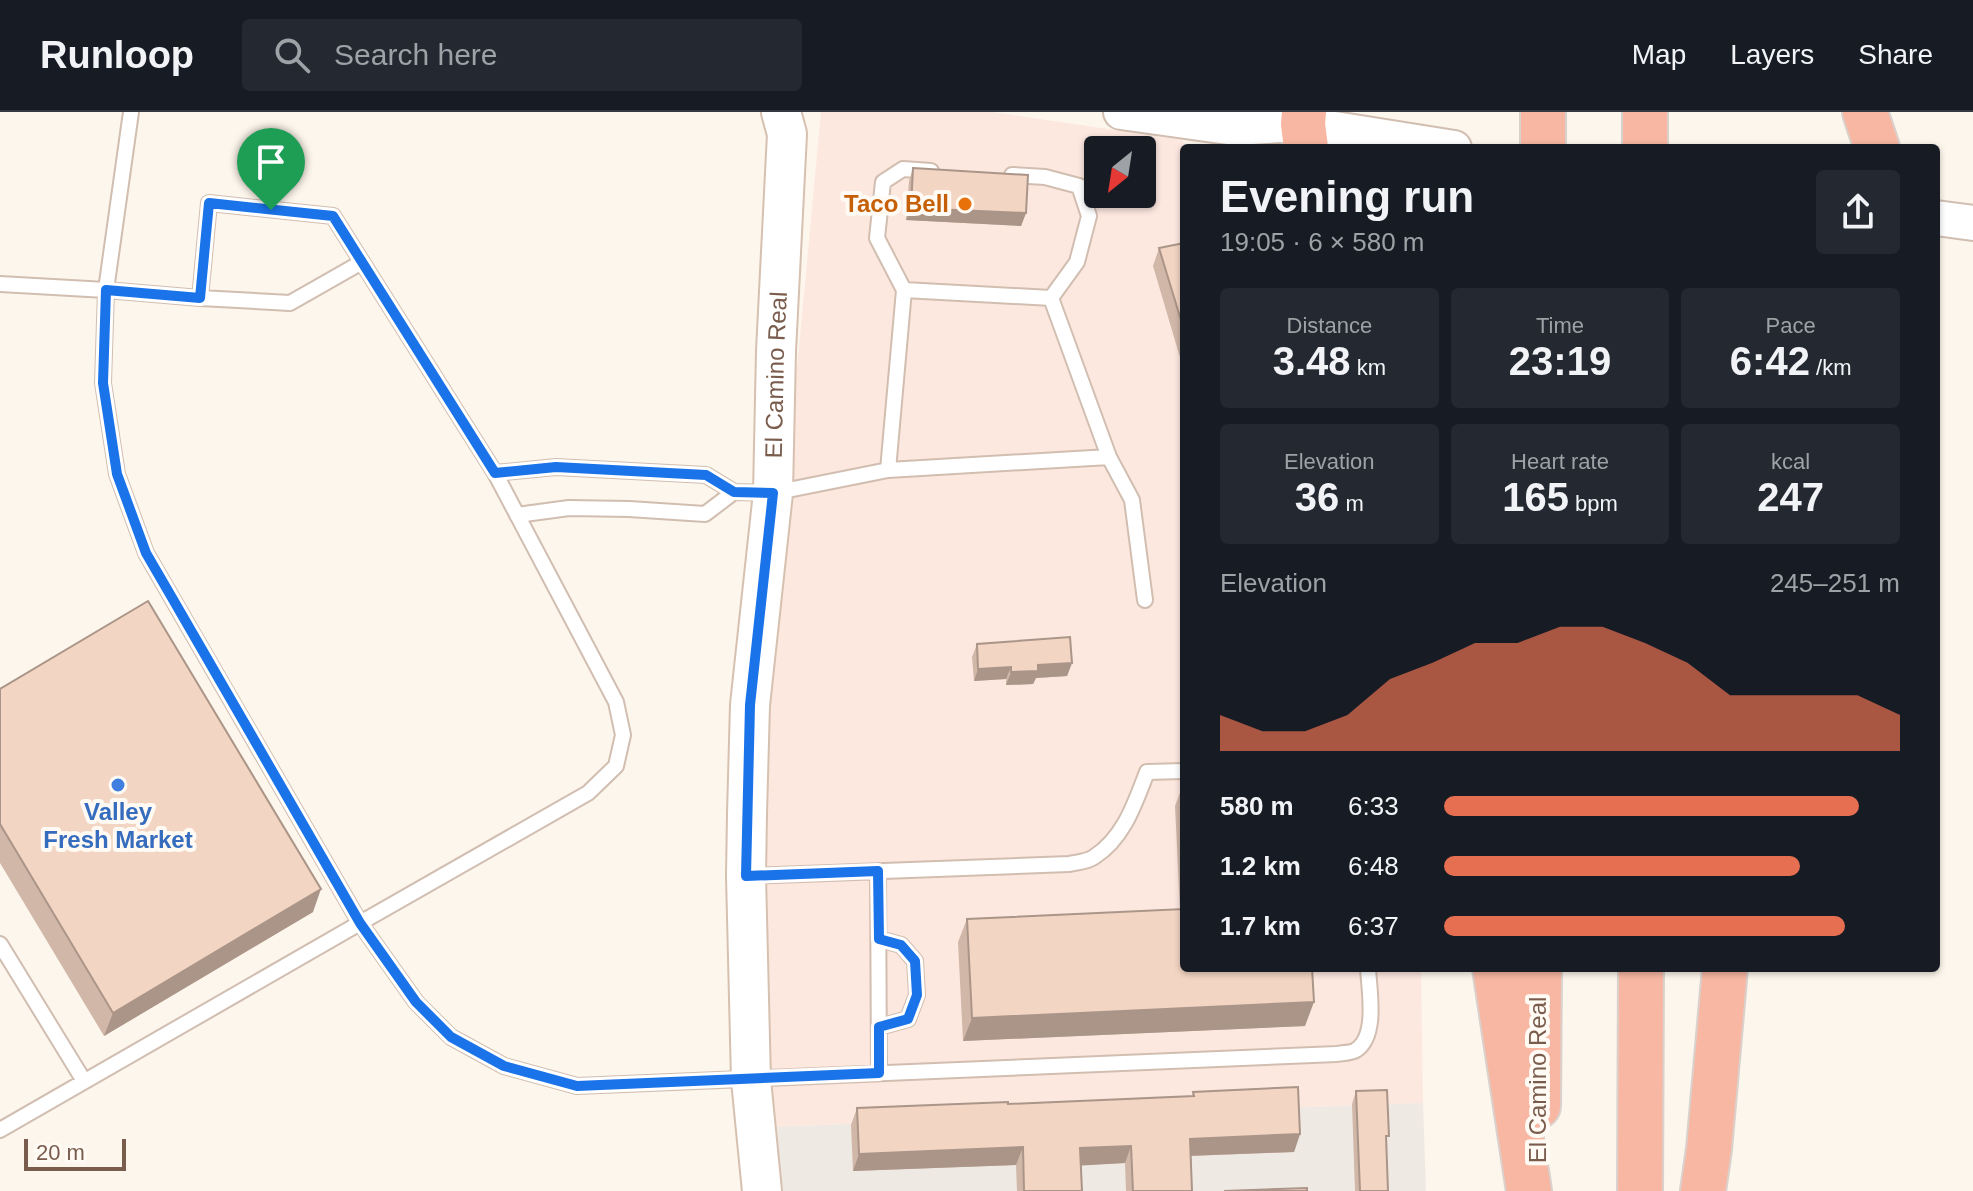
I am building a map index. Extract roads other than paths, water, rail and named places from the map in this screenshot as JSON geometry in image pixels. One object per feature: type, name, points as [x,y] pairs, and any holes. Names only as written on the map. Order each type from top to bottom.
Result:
[{"type":"highway","points":[[1543,112],[1543,144]]},
{"type":"highway","points":[[1645,112],[1645,144]]},
{"type":"highway","points":[[1865,112],[1876,144]]},
{"type":"highway","points":[[1496,972],[1529,1191]]},
{"type":"highway","name":"El Camino Real","points":[[1537,1191],[1539,972]]},
{"type":"highway","points":[[1640,1191],[1641,972]]},
{"type":"highway","points":[[1703,1191],[1725,972]]},
{"type":"main road","name":"El Camino Real","points":[[762,1191],[751,1080],[746,876],[750,705],[773,493],[776,351],[789,119]]},
{"type":"street","points":[[1121,112],[1235,128],[1296,124],[1428,144]]},
{"type":"street","points":[[1940,219],[1973,223]]},
{"type":"lane","points":[[131,112],[106,290],[103,383],[117,474],[146,553],[360,923],[416,1002],[451,1037],[504,1066],[577,1086],[1337,1054],[1356,1050],[1367,1036],[1370,1019],[1368,972]]},
{"type":"lane","points":[[888,470],[904,290],[877,238],[883,182],[903,169],[951,172]]},
{"type":"lane","points":[[998,175],[1045,177],[1079,186],[1089,216],[1077,262],[1051,298]]},
{"type":"lane","points":[[0,1130],[588,793],[616,766],[623,735],[616,702],[495,473],[333,216],[209,203],[200,298]]},
{"type":"lane","points":[[0,284],[290,303],[362,262]]},
{"type":"lane","points":[[904,290],[1051,298]]},
{"type":"lane","points":[[1051,298],[1109,457],[1132,500],[1145,600]]},
{"type":"lane","points":[[495,473],[556,467],[706,475],[734,492],[773,493],[888,470],[1109,457]]},
{"type":"lane","points":[[517,515],[569,508],[705,514],[734,492]]},
{"type":"lane","points":[[746,876],[1069,864],[1092,859],[1119,835],[1147,772],[1180,771]]},
{"type":"lane","points":[[878,871],[879,1073]]},
{"type":"lane","points":[[879,939],[901,945],[915,961],[917,995],[908,1019],[879,1027]]},
{"type":"lane","points":[[0,944],[84,1081]]},
{"type":"place","name":"Taco Bell","points":[[965,204]]},
{"type":"place","name":"Valley Fresh Market","points":[[118,785]]}]
